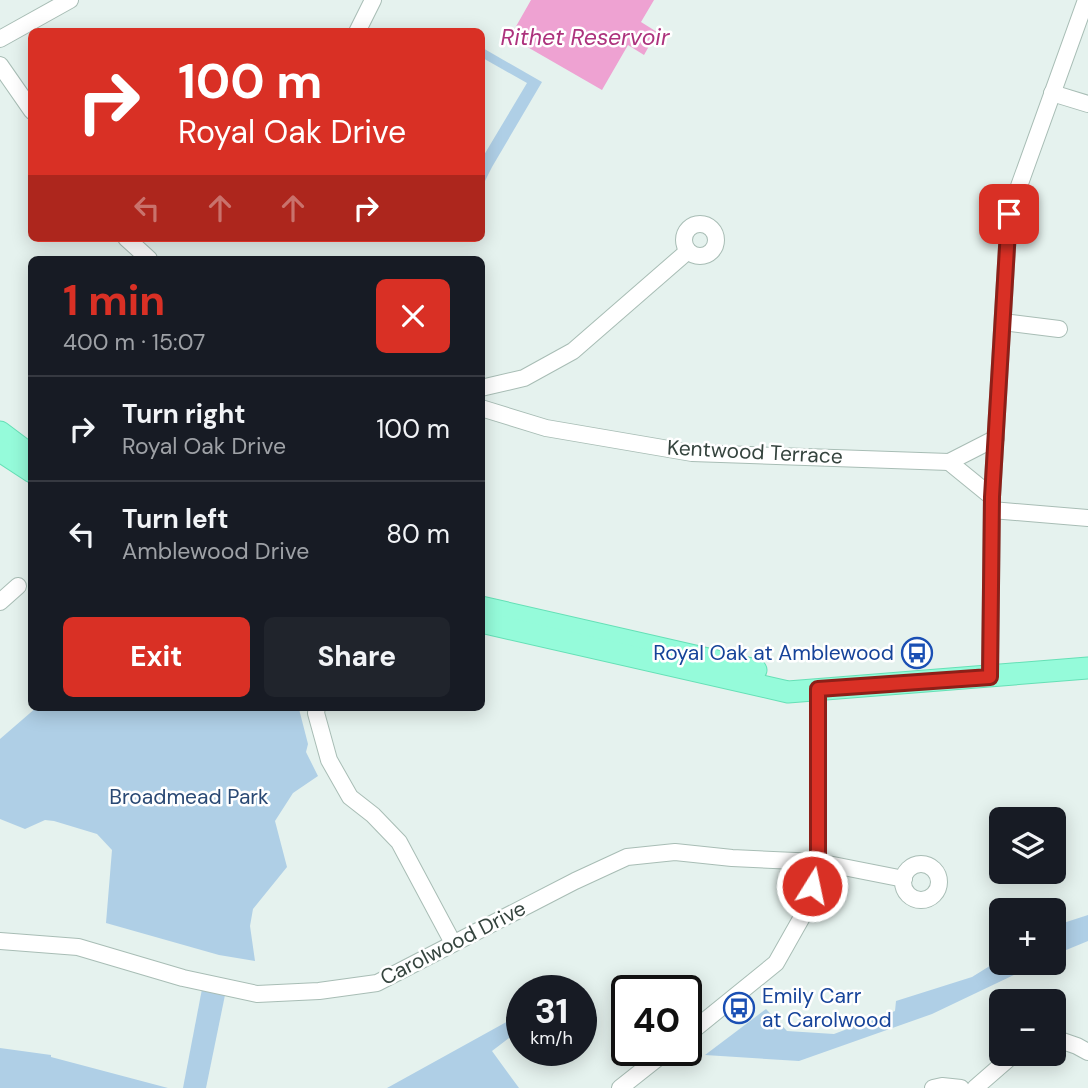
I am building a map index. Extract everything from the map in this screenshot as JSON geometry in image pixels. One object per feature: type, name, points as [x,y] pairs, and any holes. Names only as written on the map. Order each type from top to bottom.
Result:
[{"type":"main road","points":[[0,432],[28,453]]},
{"type":"main road","points":[[0,451],[28,469]]},
{"type":"main road","points":[[485,608],[780,675],[818,689]]},
{"type":"main road","points":[[485,623],[788,692],[1088,668]]},
{"type":"street","points":[[0,39],[70,0]]},
{"type":"street","points":[[359,28],[373,0]]},
{"type":"street","points":[[990,677],[992,503],[1009,214],[1086,0]]},
{"type":"street","points":[[0,65],[28,105]]},
{"type":"street","points":[[1052,93],[1088,104]]},
{"type":"street","points":[[130,242],[146,256]]},
{"type":"street","points":[[485,387],[524,377],[573,351],[688,251]]},
{"type":"street","points":[[1003,322],[1059,329]]},
{"type":"street","name":"Kentwood Terrace","points":[[485,409],[545,428],[692,453],[948,462],[996,438]]},
{"type":"street","points":[[948,462],[992,503],[1088,518]]},
{"type":"street","points":[[0,602],[18,586]]},
{"type":"street","points":[[702,1023],[776,963],[802,916],[818,862],[818,689]]},
{"type":"street","points":[[316,711],[329,760],[350,797],[373,815],[399,842],[453,943]]},
{"type":"street","name":"Carolwood Drive","points":[[0,941],[78,947],[183,978],[257,993],[319,991],[377,983],[627,857],[675,852],[818,862],[904,879]]},
{"type":"street","points":[[1066,1042],[1088,1052]]},
{"type":"street","points":[[620,1088],[648,1066]]},
{"type":"street","points":[[975,1088],[1000,1066]]},
{"type":"street","points":[[933,1088],[961,1088]]},
{"type":"green space","points":[[485,49],[542,82],[485,181],[485,153],[527,83],[485,59]]},
{"type":"green space","name":"Broadmead Park","points":[[32,711],[300,711],[308,744],[306,752],[318,776],[293,793],[275,821],[287,867],[253,909],[250,926],[255,961],[219,955],[106,923],[112,850],[97,834],[54,821],[45,820],[25,829],[0,819],[0,739]]},
{"type":"green space","points":[[1088,915],[1088,941],[1066,950],[1066,922]]},
{"type":"green space","points":[[989,966],[989,975],[1014,975],[932,1014],[799,1061],[705,1055],[766,1009],[787,1031],[834,1034],[895,1011],[896,1001],[972,977]]},
{"type":"green space","points":[[202,989],[225,995],[206,1088],[183,1088]]},
{"type":"green space","points":[[506,1022],[506,1040],[492,1051],[519,1088],[387,1088]]},
{"type":"green space","points":[[0,1048],[51,1055],[168,1088],[0,1088]]},
{"type":"water","name":"Rithet Reservoir","points":[[531,0],[654,0],[641,22],[657,32],[644,55],[628,45],[602,90],[510,37]]},
{"type":"place","name":"Royal Oak at Amblewood","points":[[917,653]]},
{"type":"place","name":"Emily Carr at Carolwood","points":[[739,1008]]},
{"type":"route","points":[[812,886],[818,862],[818,689],[990,677],[992,497],[1009,214]]}]
